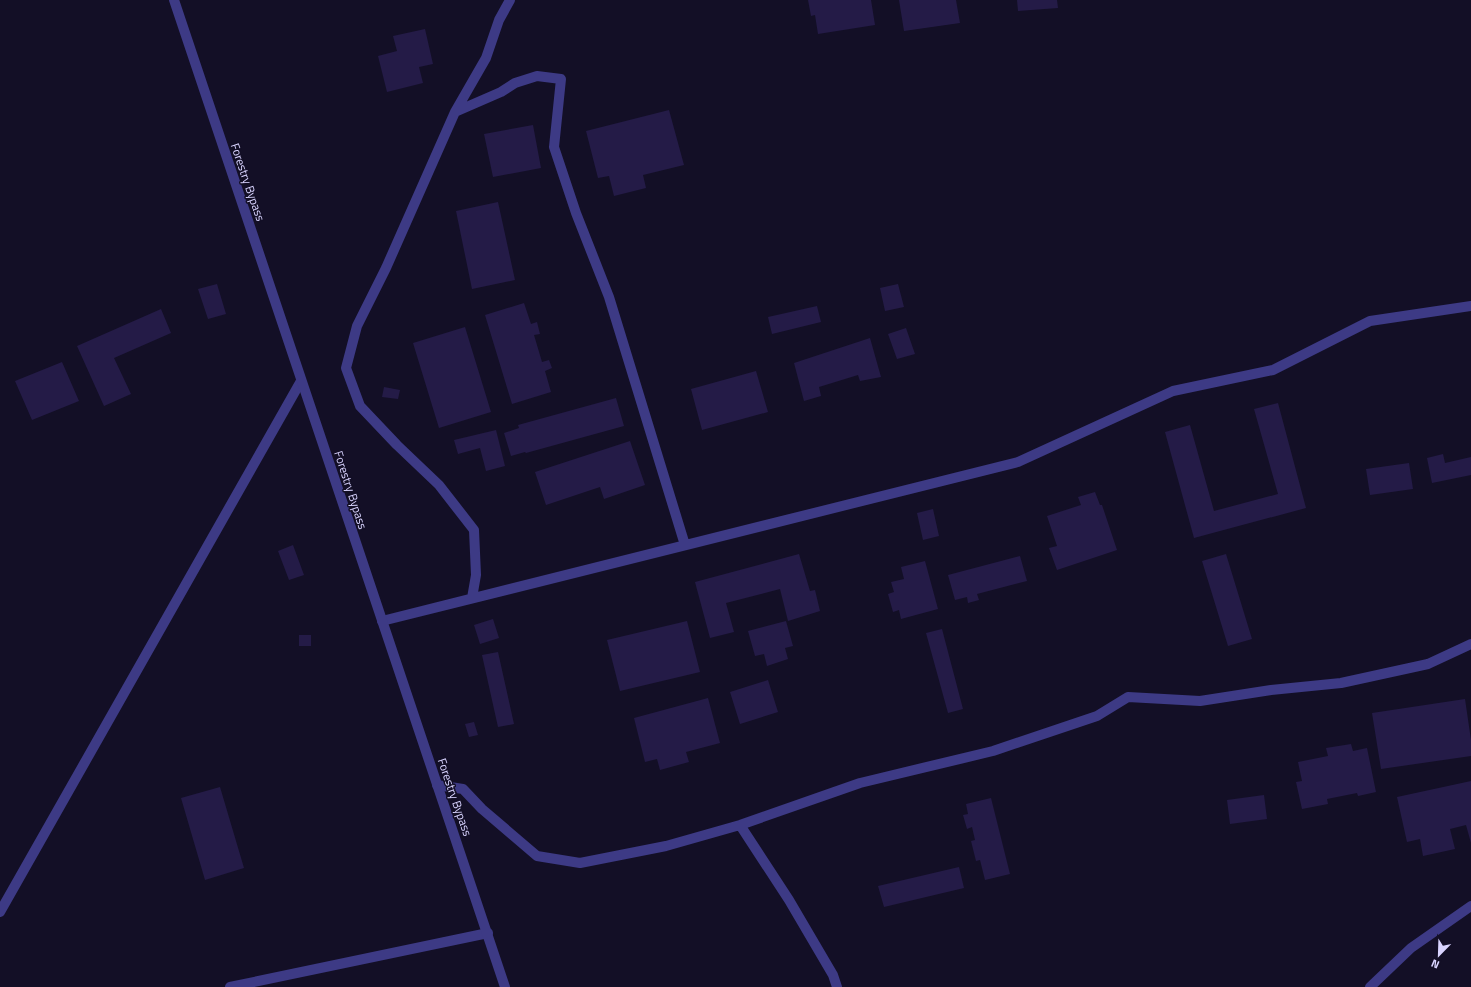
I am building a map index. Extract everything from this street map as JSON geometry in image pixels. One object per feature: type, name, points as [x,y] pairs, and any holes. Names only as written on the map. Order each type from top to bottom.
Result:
[{"type":"street","name":"Forestry Bypass","points":[[174,0],[505,987]]},
{"type":"street","points":[[499,20],[500,0]]},
{"type":"street","points":[[472,598],[476,575],[474,530],[439,485],[397,445],[360,406],[346,368],[357,326],[386,268],[455,112],[486,58],[499,20],[510,0]]},
{"type":"street","points":[[455,112],[501,92],[515,83],[537,76],[561,79],[554,147],[576,213],[610,297],[685,545]]},
{"type":"street","points":[[382,621],[1018,462],[1173,391],[1273,370],[1370,321],[1471,306]]},
{"type":"street","points":[[0,912],[301,381]]},
{"type":"street","points":[[437,785],[463,789],[482,808],[537,856],[580,863],[666,846],[740,825],[860,783],[993,751],[1097,716],[1128,697],[1200,702],[1271,690],[1341,683],[1428,664],[1471,644]]},
{"type":"street","points":[[740,825],[789,900],[833,975],[837,987]]},
{"type":"street","points":[[1370,987],[1411,948],[1471,906]]},
{"type":"street","points":[[230,987],[488,933]]},
{"type":"building","points":[[808,0],[871,0],[875,25],[818,34],[815,15],[811,16]]},
{"type":"building","points":[[899,0],[956,0],[960,23],[904,31]]},
{"type":"building","points":[[1017,0],[1057,0],[1058,8],[1018,11]]},
{"type":"building","points":[[425,29],[433,64],[419,67],[423,83],[387,92],[378,56],[397,51],[393,36]]},
{"type":"building","points":[[669,110],[684,165],[643,175],[646,188],[614,196],[609,176],[598,178],[586,131]]},
{"type":"building","points":[[533,125],[541,168],[493,177],[484,134]]},
{"type":"building","points":[[498,202],[515,280],[472,289],[456,211]]},
{"type":"building","points":[[217,284],[226,314],[208,319],[198,289]]},
{"type":"building","points":[[898,284],[904,307],[885,311],[880,288]]},
{"type":"building","points":[[524,303],[531,324],[537,322],[540,334],[534,335],[542,362],[549,360],[552,368],[545,371],[551,392],[512,404],[485,315]]},
{"type":"building","points":[[817,306],[821,322],[772,334],[768,317]]},
{"type":"building","points":[[161,309],[171,333],[114,358],[131,394],[104,406],[77,346]]},
{"type":"building","points":[[465,327],[491,412],[439,428],[413,343]]},
{"type":"building","points":[[906,328],[915,354],[897,359],[888,334]]},
{"type":"building","points":[[870,338],[881,377],[860,381],[858,375],[819,387],[821,396],[804,401],[794,363]]},
{"type":"building","points":[[62,362],[79,401],[32,420],[15,381]]},
{"type":"building","points":[[756,371],[768,412],[702,430],[691,389]]},
{"type":"building","points":[[384,387],[400,390],[398,399],[382,397]]},
{"type":"building","points":[[616,398],[624,426],[511,456],[504,433],[519,428],[518,425]]},
{"type":"building","points":[[1278,403],[1306,508],[1194,538],[1165,432],[1190,425],[1214,511],[1278,494],[1254,409]]},
{"type":"building","points":[[496,430],[505,466],[486,471],[480,448],[458,454],[454,440]]},
{"type":"building","points":[[630,441],[645,485],[604,499],[600,487],[546,505],[535,472]]},
{"type":"building","points":[[1443,454],[1445,463],[1471,457],[1471,475],[1432,483],[1427,458]]},
{"type":"building","points":[[1409,463],[1413,489],[1370,495],[1366,469]]},
{"type":"building","points":[[1095,492],[1100,505],[1102,505],[1117,550],[1057,570],[1049,548],[1057,546],[1047,516],[1081,505],[1078,497]]},
{"type":"building","points":[[933,509],[939,536],[923,540],[917,513]]},
{"type":"building","points":[[293,545],[304,575],[289,580],[278,551]]},
{"type":"building","points":[[799,554],[810,591],[815,590],[820,611],[788,621],[780,589],[726,603],[734,632],[710,638],[695,582]]},
{"type":"building","points":[[1226,554],[1252,639],[1228,646],[1202,561]]},
{"type":"building","points":[[1020,556],[1027,581],[977,594],[979,600],[968,603],[967,597],[955,600],[948,575]]},
{"type":"building","points":[[925,561],[938,609],[901,619],[899,610],[893,612],[888,594],[894,592],[891,582],[904,579],[901,567]]},
{"type":"building","points":[[493,619],[499,638],[480,644],[474,625]]},
{"type":"building","points":[[687,621],[700,672],[620,691],[607,640]]},
{"type":"building","points":[[786,621],[793,646],[785,648],[788,659],[767,666],[764,654],[755,656],[748,631]]},
{"type":"building","points":[[942,629],[963,709],[948,713],[926,633]]},
{"type":"building","points":[[299,635],[311,635],[311,646],[299,646]]},
{"type":"building","points":[[498,652],[514,724],[498,727],[482,655]]},
{"type":"building","points":[[768,680],[778,712],[740,724],[730,692]]},
{"type":"building","points":[[708,698],[720,743],[686,752],[689,762],[660,770],[657,759],[645,762],[634,718]]},
{"type":"building","points":[[1465,699],[1471,740],[1471,756],[1381,769],[1372,713]]},
{"type":"building","points":[[474,722],[478,735],[469,737],[465,724]]},
{"type":"building","points":[[1351,744],[1353,751],[1367,748],[1376,792],[1358,796],[1357,793],[1327,799],[1328,804],[1302,809],[1296,782],[1302,781],[1298,762],[1328,756],[1326,748]]},
{"type":"building","points":[[1471,781],[1471,843],[1466,825],[1450,829],[1455,849],[1423,856],[1420,839],[1407,842],[1397,797]]},
{"type":"building","points":[[220,787],[244,868],[205,880],[181,798]]},
{"type":"building","points":[[1264,795],[1267,819],[1230,824],[1227,800]]},
{"type":"building","points":[[991,798],[1010,874],[985,880],[980,860],[976,861],[971,841],[975,840],[972,827],[967,829],[963,815],[968,814],[966,804]]},
{"type":"building","points":[[959,867],[964,888],[884,907],[878,886]]}]
